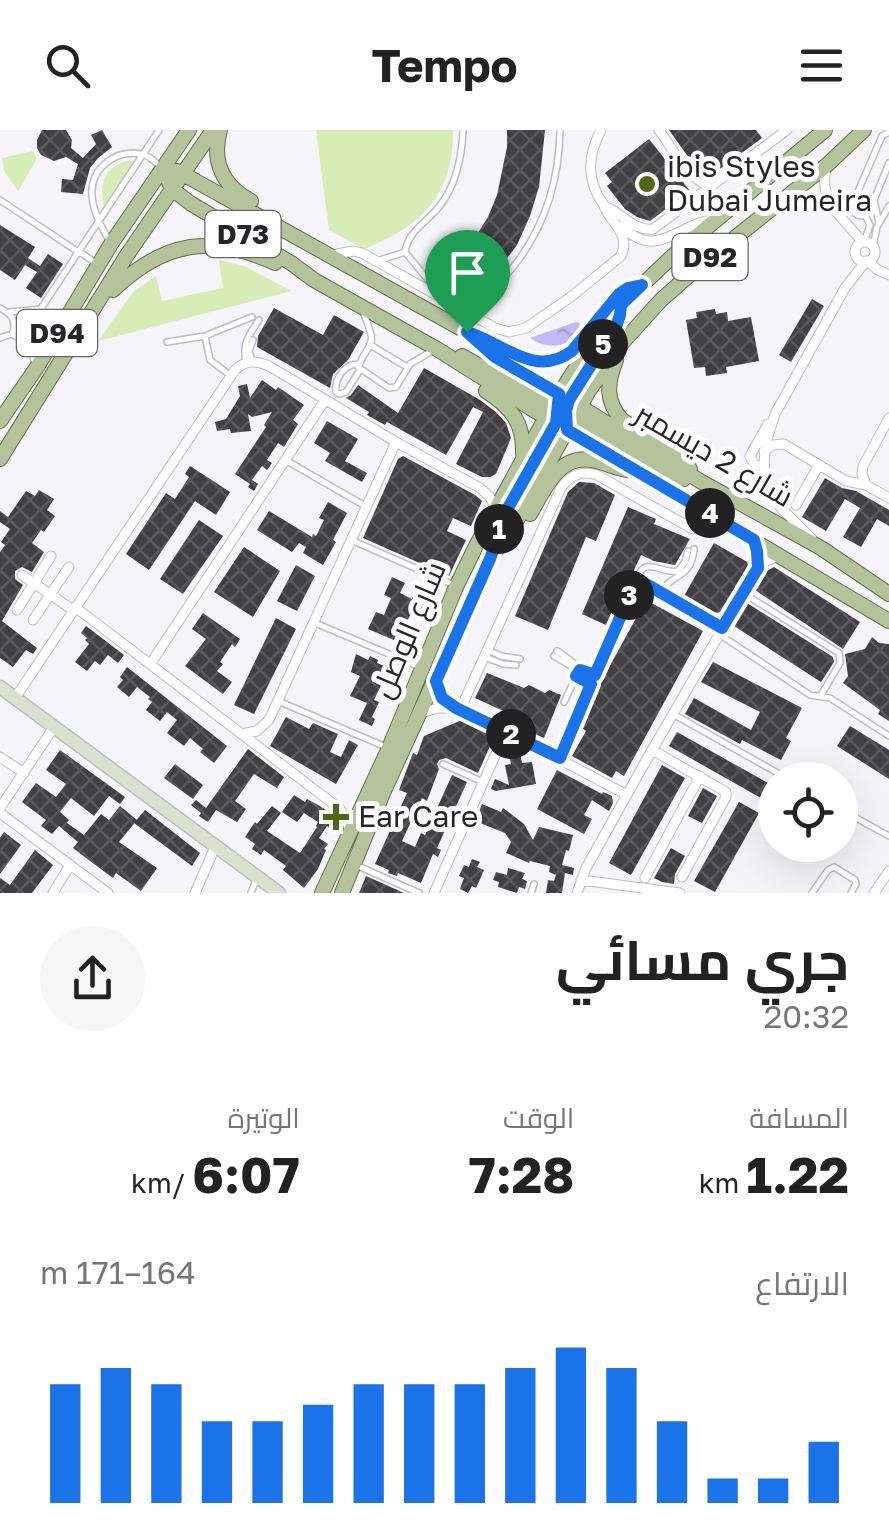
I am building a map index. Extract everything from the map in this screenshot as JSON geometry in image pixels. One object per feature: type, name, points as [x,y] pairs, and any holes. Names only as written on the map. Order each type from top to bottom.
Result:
[{"type":"main road","name":"D94","points":[[0,458],[127,255],[216,130]]},
{"type":"main road","points":[[216,130],[216,151],[224,179],[272,223]]},
{"type":"main road","name":"D92","points":[[558,411],[588,348],[621,305],[718,218],[826,130]]},
{"type":"main road","name":"D92","points":[[558,411],[682,281],[864,130]]},
{"type":"main road","name":"D94","points":[[0,421],[164,168],[183,132]]},
{"type":"main road","name":"شارع 2 ديسمبر","points":[[164,168],[182,174],[467,332],[558,411],[635,469],[889,621]]},
{"type":"main road","name":"D73","points":[[164,168],[172,189]]},
{"type":"main road","name":"شارع 2 ديسمبر","points":[[172,189],[314,280],[438,349],[700,481],[821,548],[882,590]]},
{"type":"main road","points":[[98,304],[145,263],[166,252],[199,245],[240,248],[314,280]]},
{"type":"main road","points":[[467,332],[524,359],[552,361],[572,351],[619,294],[642,285]]},
{"type":"main road","points":[[583,389],[617,324],[621,305]]},
{"type":"main road","points":[[623,342],[609,380],[612,406],[622,420],[677,456],[700,481]]},
{"type":"main road","points":[[438,349],[448,366],[512,411],[522,432],[523,458]]},
{"type":"main road","name":"شارع الوصل","points":[[322,893],[389,748],[456,586],[523,458],[558,411]]},
{"type":"main road","name":"شارع الوصل","points":[[344,892],[384,793],[490,559],[518,518],[558,411]]},
{"type":"main road","points":[[584,432],[670,474],[700,481]]},
{"type":"main road","points":[[490,559],[516,534],[553,477],[568,462],[589,459],[614,468],[635,469]]},
{"type":"main road","points":[[839,589],[847,584],[867,594],[882,590]]},
{"type":"main road","points":[[874,610],[881,603],[889,605]]},
{"type":"street","points":[[330,255],[354,251],[495,328],[509,332],[526,328],[623,252],[624,236],[592,185],[591,130],[600,130],[592,158]]},
{"type":"street","points":[[660,130],[692,176],[711,187]]},
{"type":"street","points":[[762,130],[771,142]]},
{"type":"street","points":[[604,206],[636,227],[658,227],[786,130]]},
{"type":"street","points":[[827,164],[824,186],[830,204],[865,252],[889,274]]},
{"type":"street","points":[[778,204],[811,199],[830,204]]},
{"type":"street","points":[[604,206],[630,234],[647,242],[666,240],[696,223],[718,218]]},
{"type":"street","points":[[821,548],[777,503],[766,482],[764,452],[776,414],[865,252]]},
{"type":"street","points":[[15,698],[231,376],[246,363],[269,366],[480,488],[490,497],[495,510]]},
{"type":"street","points":[[151,663],[325,400]]},
{"type":"street","points":[[764,466],[752,464],[750,456],[776,414]]},
{"type":"street","points":[[866,486],[862,466],[889,418]]},
{"type":"street","points":[[244,735],[266,724],[278,701],[396,442]]},
{"type":"street","points":[[764,452],[780,443],[846,481],[889,498]]},
{"type":"street","points":[[796,506],[819,465]]},
{"type":"street","points":[[458,709],[566,480],[582,472],[691,528],[735,528]]},
{"type":"street","points":[[754,540],[758,568]]},
{"type":"street","points":[[577,893],[652,750],[758,568],[781,555]]},
{"type":"street","points":[[17,610],[51,556]]},
{"type":"street","points":[[33,620],[68,567]]},
{"type":"street","points":[[22,575],[151,663],[343,812],[350,834]]},
{"type":"street","points":[[560,758],[636,586],[646,584],[660,591],[721,631]]},
{"type":"street","points":[[436,681],[442,698],[458,709],[627,795]]},
{"type":"street","points":[[0,687],[279,893]]},
{"type":"street","points":[[421,714],[438,708],[458,709]]},
{"type":"street","points":[[54,727],[0,811],[108,893]]},
{"type":"street","points":[[434,893],[506,731]]},
{"type":"street","points":[[652,750],[727,794],[682,877]]},
{"type":"street","points":[[0,757],[24,773]]},
{"type":"street","points":[[645,878],[700,776]]},
{"type":"street","points":[[194,893],[215,847]]},
{"type":"street","points":[[52,893],[70,865]]},
{"type":"street","points":[[874,893],[889,872]]},
{"type":"street","points":[[581,880],[680,893]]},
{"type":"lane","points":[[36,367],[29,344],[32,325],[159,130]]},
{"type":"lane","points":[[405,252],[409,236],[438,208],[453,183],[463,130]]},
{"type":"lane","points":[[463,309],[481,300],[514,267],[533,240],[557,170],[560,130]]},
{"type":"lane","points":[[889,132],[882,136],[852,206],[854,214],[865,215],[874,203],[889,163]]},
{"type":"lane","points":[[112,244],[99,222],[92,198],[98,172],[120,155],[143,154],[164,168]]},
{"type":"lane","points":[[0,200],[99,265]]},
{"type":"lane","points":[[874,203],[879,223]]},
{"type":"lane","points":[[865,252],[889,206]]},
{"type":"lane","points":[[865,215],[870,225],[865,252]]},
{"type":"lane","points":[[376,260],[405,252]]},
{"type":"lane","points":[[405,252],[442,297]]},
{"type":"lane","points":[[360,305],[372,332],[372,346],[359,367],[346,392],[336,392],[345,368],[351,364],[359,367],[393,389],[416,358],[438,349]]},
{"type":"lane","points":[[3,310],[42,308]]},
{"type":"lane","points":[[3,310],[14,322],[32,325]]},
{"type":"lane","points":[[167,342],[205,336],[256,318],[244,348],[246,363]]},
{"type":"lane","points":[[12,334],[14,322]]},
{"type":"lane","points":[[0,338],[32,325]]},
{"type":"lane","points":[[12,334],[29,344]]},
{"type":"lane","points":[[205,336],[210,360],[231,376]]},
{"type":"lane","points":[[246,363],[253,340]]},
{"type":"lane","points":[[372,346],[407,367]]},
{"type":"lane","points":[[286,460],[366,507]]},
{"type":"lane","points":[[351,540],[456,586]]},
{"type":"lane","points":[[636,586],[640,572],[649,566],[678,571],[691,550],[690,568],[660,591]]},
{"type":"lane","points":[[743,593],[840,653],[840,663],[821,696]]},
{"type":"lane","points":[[314,622],[422,668]]},
{"type":"lane","points":[[721,631],[810,694],[833,699],[889,736]]},
{"type":"lane","points":[[487,654],[503,664],[518,662]]},
{"type":"lane","points":[[555,654],[571,659],[578,673],[593,680]]},
{"type":"lane","points":[[564,702],[578,673]]},
{"type":"lane","points":[[278,701],[389,748]]},
{"type":"lane","points":[[673,714],[758,762]]},
{"type":"lane","points":[[443,764],[483,782]]},
{"type":"lane","points":[[858,819],[889,836]]},
{"type":"lane","points":[[354,864],[420,893]]},
{"type":"lane","points":[[812,893],[834,867],[855,880],[851,893]]},
{"type":"lane","points":[[250,893],[257,878]]},
{"type":"lane","points":[[531,893],[534,884]]},
{"type":"green space","points":[[316,130],[453,130],[448,173],[430,206],[417,219],[364,249],[329,230]]},
{"type":"green space","points":[[33,151],[37,159],[18,191],[4,171],[2,158]]},
{"type":"green space","points":[[134,161],[104,207],[105,178],[113,168]]},
{"type":"green space","points":[[219,260],[244,266],[292,291],[98,341],[134,291],[156,276],[162,301],[223,288]]},
{"type":"water","points":[[580,323],[573,338],[560,345],[545,345],[530,338]]},
{"type":"building","points":[[42,130],[66,130],[72,140],[71,148],[83,158],[96,144],[91,135],[102,130],[112,147],[90,168],[83,194],[61,192],[62,179],[73,180],[78,164],[66,157],[54,161],[41,155],[37,140]]},
{"type":"building","points":[[507,130],[545,130],[539,187],[517,245],[469,297],[447,269],[471,244],[488,217],[497,195]]},
{"type":"building","points":[[669,130],[756,130],[762,138],[709,177],[694,165]]},
{"type":"building","name":"ibis Styles Dubai Jumeira","points":[[649,139],[690,191],[650,221],[625,209],[607,186],[612,182],[605,173]]},
{"type":"building","points":[[0,225],[35,247],[28,258],[40,266],[48,254],[63,264],[41,298],[26,288],[37,272],[25,265],[15,280],[0,270]]},
{"type":"building","points":[[812,299],[824,306],[791,362],[779,355]]},
{"type":"building","points":[[274,308],[323,335],[334,315],[364,332],[348,360],[333,374],[330,388],[257,347],[258,336]]},
{"type":"building","points":[[715,309],[716,314],[727,312],[728,321],[751,317],[759,361],[726,367],[727,373],[706,376],[705,367],[694,368],[686,320],[697,318],[696,312]]},
{"type":"building","points":[[424,368],[480,400],[506,423],[511,438],[496,474],[482,477],[456,464],[483,412],[473,407],[446,455],[367,415],[369,412],[346,398],[358,385],[398,413]]},
{"type":"building","points":[[262,380],[304,405],[293,420],[298,424],[284,447],[278,443],[267,460],[272,463],[267,470],[262,466],[252,480],[258,484],[254,491],[235,474],[272,412],[252,417],[248,414],[251,431],[217,431],[215,422],[226,419],[240,396],[238,386],[247,384],[250,398]]},
{"type":"building","points":[[327,421],[358,439],[345,461],[367,473],[362,482],[325,461],[330,453],[314,443]]},
{"type":"building","points":[[403,456],[482,501],[471,526],[453,518],[447,531],[466,540],[449,576],[363,538],[398,459]]},
{"type":"building","points":[[190,466],[230,492],[216,515],[195,501],[149,570],[126,554],[166,493],[175,499],[189,477],[185,474]]},
{"type":"building","points":[[825,478],[889,510],[889,526],[877,519],[861,547],[843,537],[860,508],[845,499],[826,531],[802,517]]},
{"type":"building","points":[[579,482],[594,483],[615,495],[596,541],[586,537],[548,630],[515,616],[568,492]]},
{"type":"building","points":[[39,490],[54,499],[47,510],[55,516],[32,543],[44,552],[32,572],[22,567],[15,571],[15,579],[23,585],[2,621],[37,648],[33,654],[26,650],[13,667],[0,658],[0,552],[5,545],[1,542],[10,529],[0,522],[0,511],[8,517],[26,491],[35,496]]},
{"type":"building","points":[[328,502],[347,513],[323,565],[303,553],[306,547],[299,543],[292,552],[257,530],[269,511],[316,536],[324,520],[319,518]]},
{"type":"building","points":[[628,507],[656,519],[654,524],[690,539],[675,565],[641,555],[608,626],[582,614]]},
{"type":"building","points":[[199,520],[223,536],[183,594],[160,579]]},
{"type":"building","points":[[714,543],[749,563],[723,612],[715,613],[684,596]]},
{"type":"building","points":[[244,547],[280,571],[253,617],[214,592]]},
{"type":"building","points":[[296,565],[315,576],[297,611],[277,601]]},
{"type":"building","points":[[774,567],[860,622],[843,649],[755,590]]},
{"type":"building","points":[[392,577],[405,583],[400,593],[412,599],[417,588],[430,594],[422,611],[414,607],[406,624],[416,629],[408,646],[368,629],[376,612],[384,615],[391,598],[384,595]]},
{"type":"building","points":[[646,600],[703,631],[624,776],[616,771],[612,778],[572,756],[586,731],[582,728],[601,682]]},
{"type":"building","points":[[747,603],[833,657],[834,662],[821,682],[734,626]]},
{"type":"building","points":[[203,613],[240,639],[235,647],[232,644],[217,671],[232,682],[223,694],[185,666],[206,639],[192,629]]},
{"type":"building","points":[[276,618],[296,629],[254,714],[234,705]]},
{"type":"building","points":[[86,626],[124,655],[118,663],[108,655],[100,665],[95,661],[87,671],[75,662],[89,644],[81,633]]},
{"type":"building","points":[[872,637],[889,644],[889,721],[843,683],[848,676],[845,654],[865,649]]},
{"type":"building","points":[[356,654],[368,660],[370,656],[396,671],[389,687],[382,683],[374,700],[379,702],[372,726],[359,720],[367,703],[350,696],[360,676],[351,672]]},
{"type":"building","points":[[713,662],[802,708],[786,738],[791,741],[781,760],[742,740],[740,744],[685,714],[694,698],[751,730],[760,712],[701,682]]},
{"type":"building","points":[[127,667],[227,746],[214,763],[190,738],[184,746],[167,733],[177,720],[167,712],[160,721],[146,710],[152,702],[150,697],[137,687],[129,697],[117,687]]},
{"type":"building","points":[[487,673],[524,688],[529,685],[561,695],[544,738],[512,715],[475,698]]},
{"type":"building","points":[[286,717],[309,729],[313,723],[338,734],[330,752],[341,757],[349,740],[358,745],[336,784],[270,746]]},
{"type":"building","points":[[462,720],[495,735],[478,773],[446,758],[439,760],[427,801],[422,798],[402,841],[415,847],[421,833],[425,835],[452,775],[467,782],[437,848],[441,850],[438,857],[433,854],[421,883],[388,873],[389,870],[375,864],[407,793],[399,790],[413,753],[417,755],[424,736]]},
{"type":"building","points":[[850,726],[889,750],[889,779],[837,746]]},
{"type":"building","points":[[677,732],[758,777],[758,796],[669,746]]},
{"type":"building","points":[[248,749],[284,777],[277,788],[254,774],[235,801],[246,809],[237,822],[216,810],[208,822],[191,805],[196,800],[206,808]]},
{"type":"building","points":[[60,750],[125,797],[120,804],[109,796],[94,816],[71,798],[60,812],[69,820],[67,823],[84,835],[101,814],[109,820],[120,806],[137,820],[119,842],[157,868],[141,891],[116,873],[113,878],[73,848],[78,842],[59,826],[52,834],[41,826],[46,820],[22,802],[36,783],[56,797],[66,784],[46,770]]},
{"type":"building","points":[[520,753],[522,763],[532,762],[536,784],[491,789],[495,779],[509,785],[505,765],[511,764],[509,755]]},
{"type":"building","points":[[175,764],[203,785],[193,799],[164,778]]},
{"type":"building","points":[[662,765],[685,778],[631,875],[609,863]]},
{"type":"building","points":[[557,770],[612,796],[609,811],[592,800],[584,815],[592,819],[584,834],[537,809]]},
{"type":"building","points":[[703,788],[717,796],[702,823],[688,816]]},
{"type":"building","points":[[294,795],[318,805],[339,822],[331,828],[327,826],[319,838],[328,844],[318,869],[304,888],[283,870],[286,866],[264,850],[261,855],[252,849],[255,844],[245,837],[272,806],[281,813],[267,831],[300,853],[318,822],[304,813],[297,822],[282,812]]},
{"type":"building","points":[[739,802],[758,812],[715,892],[694,881]]},
{"type":"building","points":[[482,804],[501,812],[503,808],[524,824],[533,840],[539,827],[573,835],[562,865],[574,868],[573,875],[565,873],[562,893],[546,893],[548,880],[554,881],[556,875],[549,872],[550,866],[529,863],[506,853],[511,842],[505,833],[475,821]]},
{"type":"building","points":[[145,810],[200,853],[192,866],[134,823]]},
{"type":"building","points":[[4,832],[21,845],[0,874],[0,838]]},
{"type":"building","points":[[671,848],[685,856],[674,884],[654,878]]},
{"type":"building","points":[[35,850],[53,865],[32,893],[0,893],[0,878],[10,885]]},
{"type":"building","points":[[472,859],[480,862],[477,867],[484,870],[476,888],[472,886],[468,893],[460,889],[464,878],[459,876]]},
{"type":"building","points":[[508,868],[525,873],[525,889],[519,887],[517,893],[498,887],[499,882],[493,880],[496,872],[507,875]]},
{"type":"building","points":[[366,876],[404,893],[359,893]]},
{"type":"place","name":"ibis Styles Dubai Jumeira","points":[[647,184]]},
{"type":"place","name":"Ear Care","points":[[336,817]]},
{"type":"route","points":[[642,285],[621,305],[617,324],[569,400],[567,430],[754,540],[757,551],[758,568],[722,628],[646,584],[633,588],[595,675],[580,670],[576,676],[591,684],[560,758],[456,708],[442,698],[436,681],[490,559],[503,519],[556,423],[559,405],[559,394],[495,357],[467,332],[524,359],[552,361],[580,344],[619,294],[642,285]]}]
